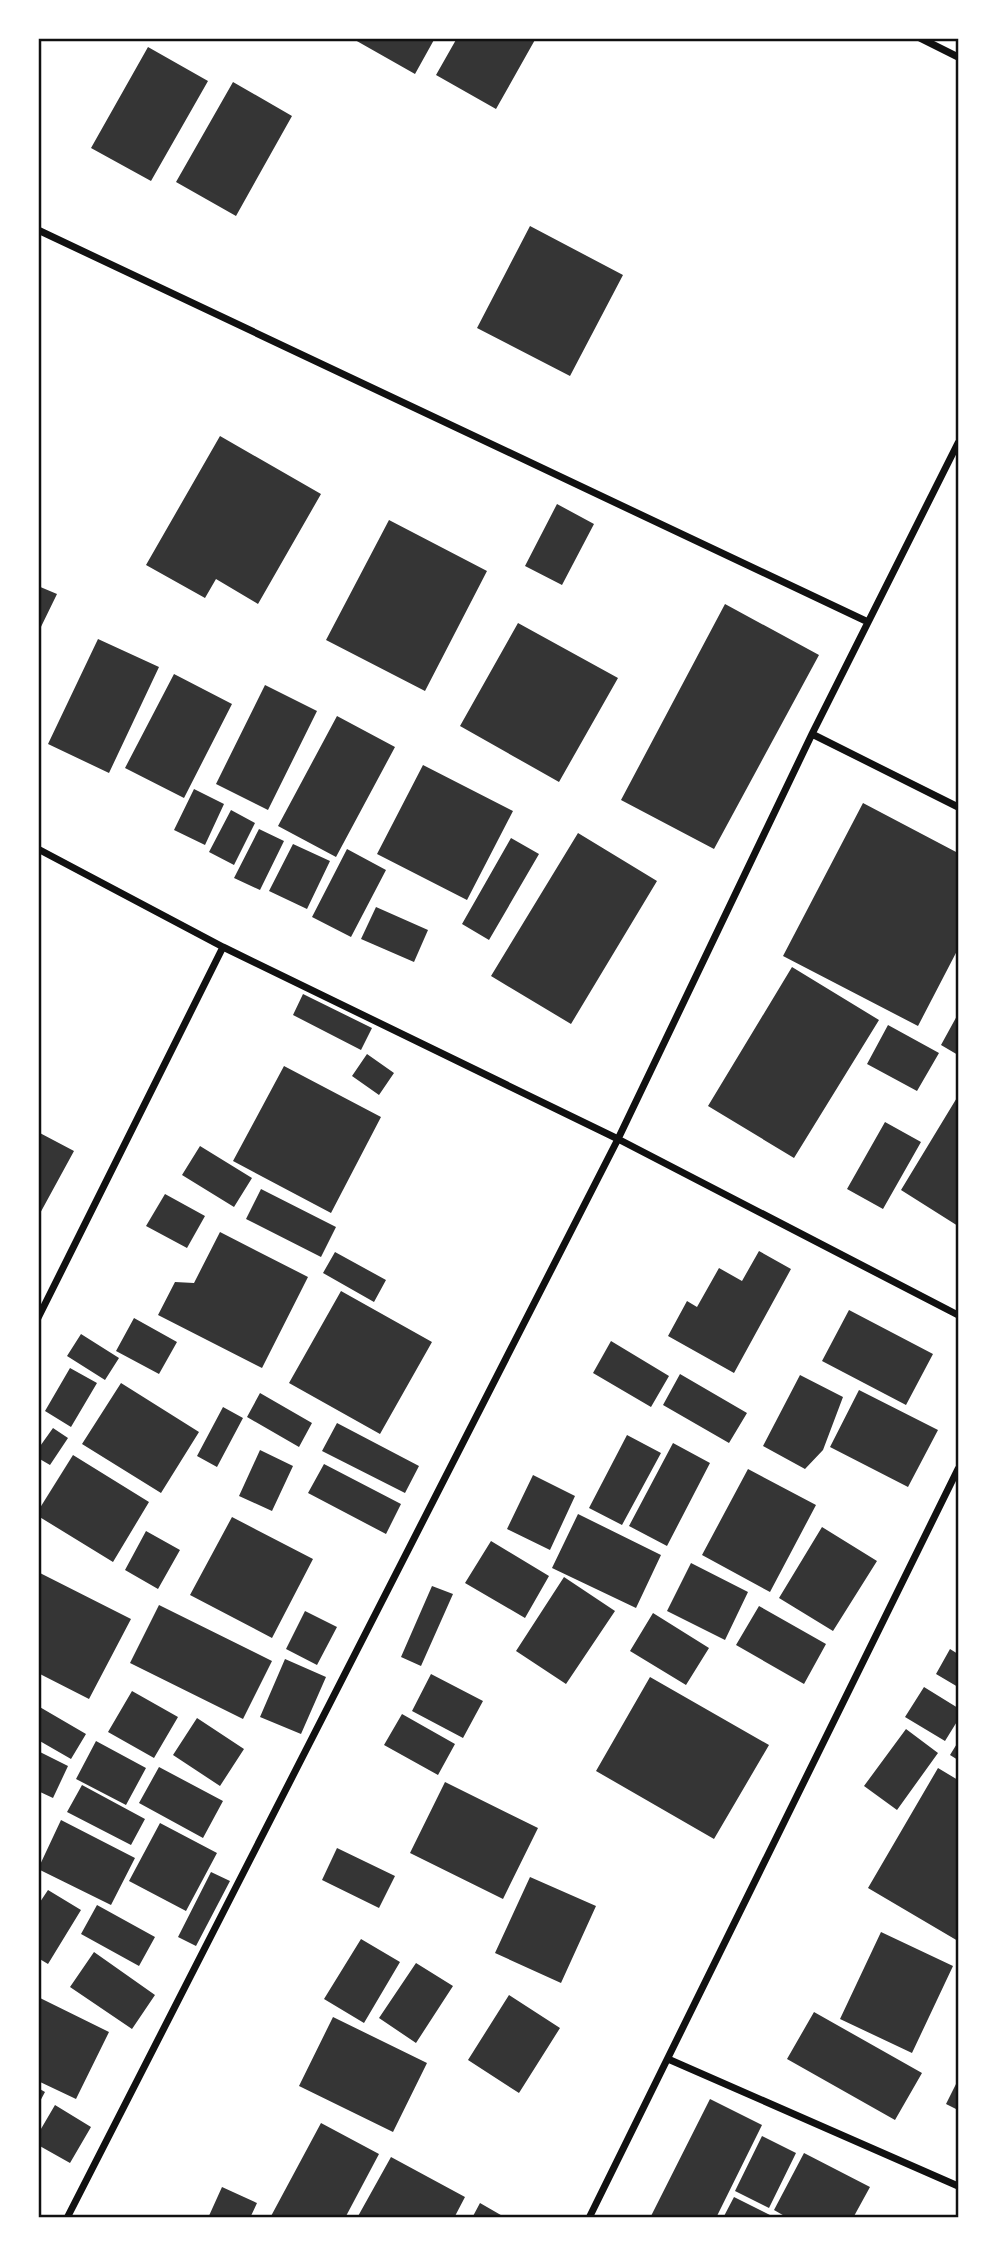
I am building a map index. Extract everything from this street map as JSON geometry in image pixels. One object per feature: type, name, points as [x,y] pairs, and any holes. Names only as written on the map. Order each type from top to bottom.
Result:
[{"type":"street","points":[[920,38],[958,57]]},
{"type":"street","points":[[38,230],[868,622]]},
{"type":"street","points":[[67,2217],[618,1139],[812,734],[958,443]]},
{"type":"street","points":[[812,734],[958,807]]},
{"type":"street","points":[[38,849],[223,947],[618,1139],[958,1315]]},
{"type":"street","points":[[38,1318],[223,947]]},
{"type":"street","points":[[589,2217],[958,1469]]},
{"type":"street","points":[[668,2059],[958,2186]]},
{"type":"building","points":[[435,38],[415,74],[355,40]]},
{"type":"building","points":[[457,38],[536,38],[496,109],[436,75]]},
{"type":"building","points":[[148,47],[208,81],[151,181],[91,148]]},
{"type":"building","points":[[233,82],[292,116],[236,216],[176,182]]},
{"type":"building","points":[[530,226],[623,275],[570,376],[477,328]]},
{"type":"building","points":[[220,436],[321,494],[258,604],[216,579],[205,598],[146,565]]},
{"type":"building","points":[[557,504],[594,524],[562,585],[525,566]]},
{"type":"building","points":[[389,520],[487,571],[425,691],[326,640]]},
{"type":"building","points":[[38,586],[57,594],[38,633]]},
{"type":"building","points":[[725,604],[819,655],[714,849],[621,800]]},
{"type":"building","points":[[518,623],[618,678],[559,782],[460,726]]},
{"type":"building","points":[[98,639],[159,667],[109,773],[48,744]]},
{"type":"building","points":[[174,674],[232,704],[184,798],[125,768]]},
{"type":"building","points":[[265,685],[317,711],[268,810],[216,784]]},
{"type":"building","points":[[337,716],[395,747],[336,857],[278,826]]},
{"type":"building","points":[[423,765],[513,811],[467,900],[377,854]]},
{"type":"building","points":[[194,789],[224,804],[205,845],[174,830]]},
{"type":"building","points":[[863,803],[958,853],[958,949],[918,1026],[783,956]]},
{"type":"building","points":[[231,810],[255,823],[234,865],[209,852]]},
{"type":"building","points":[[259,829],[284,841],[260,890],[234,878]]},
{"type":"building","points":[[578,833],[657,881],[571,1024],[491,976]]},
{"type":"building","points":[[511,838],[539,854],[489,940],[462,924]]},
{"type":"building","points":[[293,844],[330,861],[307,909],[269,891]]},
{"type":"building","points":[[347,849],[386,870],[351,937],[312,917]]},
{"type":"building","points":[[376,907],[428,930],[414,962],[361,939]]},
{"type":"building","points":[[792,967],[879,1020],[794,1158],[708,1106]]},
{"type":"building","points":[[303,994],[372,1028],[361,1050],[293,1015]]},
{"type":"building","points":[[958,1014],[958,1055],[941,1045]]},
{"type":"building","points":[[888,1025],[939,1053],[917,1091],[867,1064]]},
{"type":"building","points":[[367,1054],[394,1073],[379,1095],[352,1076]]},
{"type":"building","points":[[284,1066],[381,1117],[331,1213],[233,1161]]},
{"type":"building","points":[[958,1096],[958,1226],[901,1190]]},
{"type":"building","points":[[885,1122],[921,1142],[883,1209],[847,1189]]},
{"type":"building","points":[[38,1132],[74,1151],[38,1217]]},
{"type":"building","points":[[200,1146],[252,1178],[234,1207],[182,1175]]},
{"type":"building","points":[[261,1189],[336,1227],[321,1257],[246,1219]]},
{"type":"building","points":[[165,1194],[205,1216],[187,1248],[146,1226]]},
{"type":"building","points":[[220,1232],[308,1277],[262,1368],[158,1315],[175,1282],[194,1283]]},
{"type":"building","points":[[759,1251],[791,1269],[734,1373],[668,1336],[687,1301],[697,1307],[719,1268],[742,1281]]},
{"type":"building","points":[[335,1252],[386,1280],[374,1302],[323,1273]]},
{"type":"building","points":[[341,1291],[432,1342],[380,1434],[289,1383]]},
{"type":"building","points":[[849,1310],[933,1354],[906,1405],[822,1361]]},
{"type":"building","points":[[134,1318],[177,1342],[159,1374],[116,1351]]},
{"type":"building","points":[[81,1334],[119,1358],[105,1380],[67,1356]]},
{"type":"building","points":[[611,1341],[669,1376],[651,1407],[593,1373]]},
{"type":"building","points":[[70,1368],[97,1383],[71,1427],[45,1411]]},
{"type":"building","points":[[680,1374],[747,1413],[729,1443],[663,1405]]},
{"type":"building","points":[[800,1375],[843,1397],[823,1450],[805,1469],[763,1446]]},
{"type":"building","points":[[121,1383],[199,1432],[161,1493],[82,1444]]},
{"type":"building","points":[[859,1390],[938,1430],[908,1487],[830,1447]]},
{"type":"building","points":[[260,1393],[312,1423],[299,1447],[247,1417]]},
{"type":"building","points":[[223,1407],[243,1418],[217,1467],[197,1456]]},
{"type":"building","points":[[337,1423],[419,1466],[405,1493],[322,1451]]},
{"type":"building","points":[[53,1428],[68,1438],[50,1465],[38,1458],[38,1449]]},
{"type":"building","points":[[627,1435],[661,1453],[622,1525],[589,1508]]},
{"type":"building","points":[[673,1443],[710,1463],[667,1546],[629,1526]]},
{"type":"building","points":[[260,1450],[293,1466],[272,1511],[239,1496]]},
{"type":"building","points":[[73,1455],[149,1502],[113,1562],[38,1516],[38,1511]]},
{"type":"building","points":[[324,1464],[401,1504],[386,1534],[308,1493]]},
{"type":"building","points":[[748,1469],[816,1505],[770,1592],[702,1555]]},
{"type":"building","points":[[533,1475],[575,1496],[550,1550],[507,1529]]},
{"type":"building","points":[[578,1514],[661,1555],[636,1608],[552,1568]]},
{"type":"building","points":[[232,1517],[313,1559],[272,1638],[190,1595]]},
{"type":"building","points":[[822,1527],[877,1561],[833,1631],[779,1598]]},
{"type":"building","points":[[146,1531],[180,1550],[158,1589],[125,1570]]},
{"type":"building","points":[[491,1541],[549,1576],[525,1618],[465,1583]]},
{"type":"building","points":[[691,1563],[748,1592],[725,1640],[667,1611]]},
{"type":"building","points":[[38,1572],[131,1619],[89,1699],[38,1673]]},
{"type":"building","points":[[564,1577],[615,1611],[566,1684],[516,1651]]},
{"type":"building","points":[[432,1586],[453,1594],[421,1666],[401,1657]]},
{"type":"building","points":[[159,1605],[272,1661],[243,1719],[130,1663]]},
{"type":"building","points":[[759,1606],[826,1644],[804,1684],[736,1645]]},
{"type":"building","points":[[305,1611],[337,1627],[317,1665],[286,1649]]},
{"type":"building","points":[[653,1613],[709,1648],[686,1685],[630,1651]]},
{"type":"building","points":[[950,1649],[958,1654],[958,1687],[936,1674]]},
{"type":"building","points":[[285,1659],[326,1677],[301,1734],[260,1717]]},
{"type":"building","points":[[431,1674],[483,1701],[463,1738],[412,1711]]},
{"type":"building","points":[[650,1677],[769,1745],[714,1839],[596,1771]]},
{"type":"building","points":[[924,1687],[958,1708],[958,1720],[945,1741],[905,1717]]},
{"type":"building","points":[[132,1691],[178,1717],[154,1758],[108,1732]]},
{"type":"building","points":[[38,1706],[86,1734],[71,1759],[38,1740]]},
{"type":"building","points":[[402,1714],[455,1744],[438,1775],[384,1745]]},
{"type":"building","points":[[197,1718],[244,1749],[220,1786],[173,1755]]},
{"type":"building","points":[[906,1729],[938,1753],[897,1810],[864,1786]]},
{"type":"building","points":[[96,1741],[146,1768],[126,1805],[76,1779]]},
{"type":"building","points":[[958,1742],[958,1760],[950,1755]]},
{"type":"building","points":[[38,1751],[68,1766],[53,1798],[38,1791]]},
{"type":"building","points":[[159,1767],[223,1801],[203,1838],[139,1803]]},
{"type":"building","points":[[938,1768],[958,1780],[958,1941],[868,1888]]},
{"type":"building","points":[[445,1782],[538,1828],[503,1899],[410,1853]]},
{"type":"building","points":[[82,1785],[145,1819],[131,1845],[67,1812]]},
{"type":"building","points":[[61,1820],[135,1858],[111,1905],[38,1869]]},
{"type":"building","points":[[160,1823],[217,1853],[186,1911],[129,1881]]},
{"type":"building","points":[[337,1848],[395,1876],[379,1908],[322,1880]]},
{"type":"building","points":[[211,1872],[230,1881],[196,1946],[178,1937]]},
{"type":"building","points":[[530,1877],[596,1906],[561,1983],[495,1953]]},
{"type":"building","points":[[48,1890],[81,1910],[48,1964],[38,1958],[38,1905]]},
{"type":"building","points":[[97,1905],[155,1937],[139,1966],[81,1934]]},
{"type":"building","points":[[881,1932],[953,1966],[912,2053],[840,2019]]},
{"type":"building","points":[[361,1939],[400,1962],[364,2023],[324,1999]]},
{"type":"building","points":[[94,1952],[155,1995],[132,2029],[70,1987]]},
{"type":"building","points":[[416,1963],[453,1986],[416,2043],[379,2018]]},
{"type":"building","points":[[509,1995],[560,2028],[519,2093],[468,2060]]},
{"type":"building","points":[[38,1997],[109,2032],[76,2099],[38,2081]]},
{"type":"building","points":[[814,2012],[922,2073],[895,2120],[787,2059]]},
{"type":"building","points":[[333,2017],[427,2063],[393,2132],[299,2086]]},
{"type":"building","points":[[958,2080],[958,2110],[946,2104]]},
{"type":"building","points":[[38,2088],[45,2092],[38,2105]]},
{"type":"building","points":[[710,2099],[762,2125],[716,2218],[650,2218]]},
{"type":"building","points":[[55,2105],[91,2127],[70,2163],[38,2145],[38,2134]]},
{"type":"building","points":[[321,2123],[379,2154],[345,2218],[270,2218]]},
{"type":"building","points":[[762,2136],[796,2153],[769,2208],[735,2191]]},
{"type":"building","points":[[804,2153],[870,2187],[853,2218],[788,2218],[774,2210]]},
{"type":"building","points":[[391,2157],[465,2197],[454,2218],[357,2218]]},
{"type":"building","points":[[222,2187],[257,2203],[250,2218],[208,2218]]},
{"type":"building","points":[[734,2197],[776,2218],[723,2218]]},
{"type":"building","points":[[480,2203],[506,2218],[472,2218]]}]
